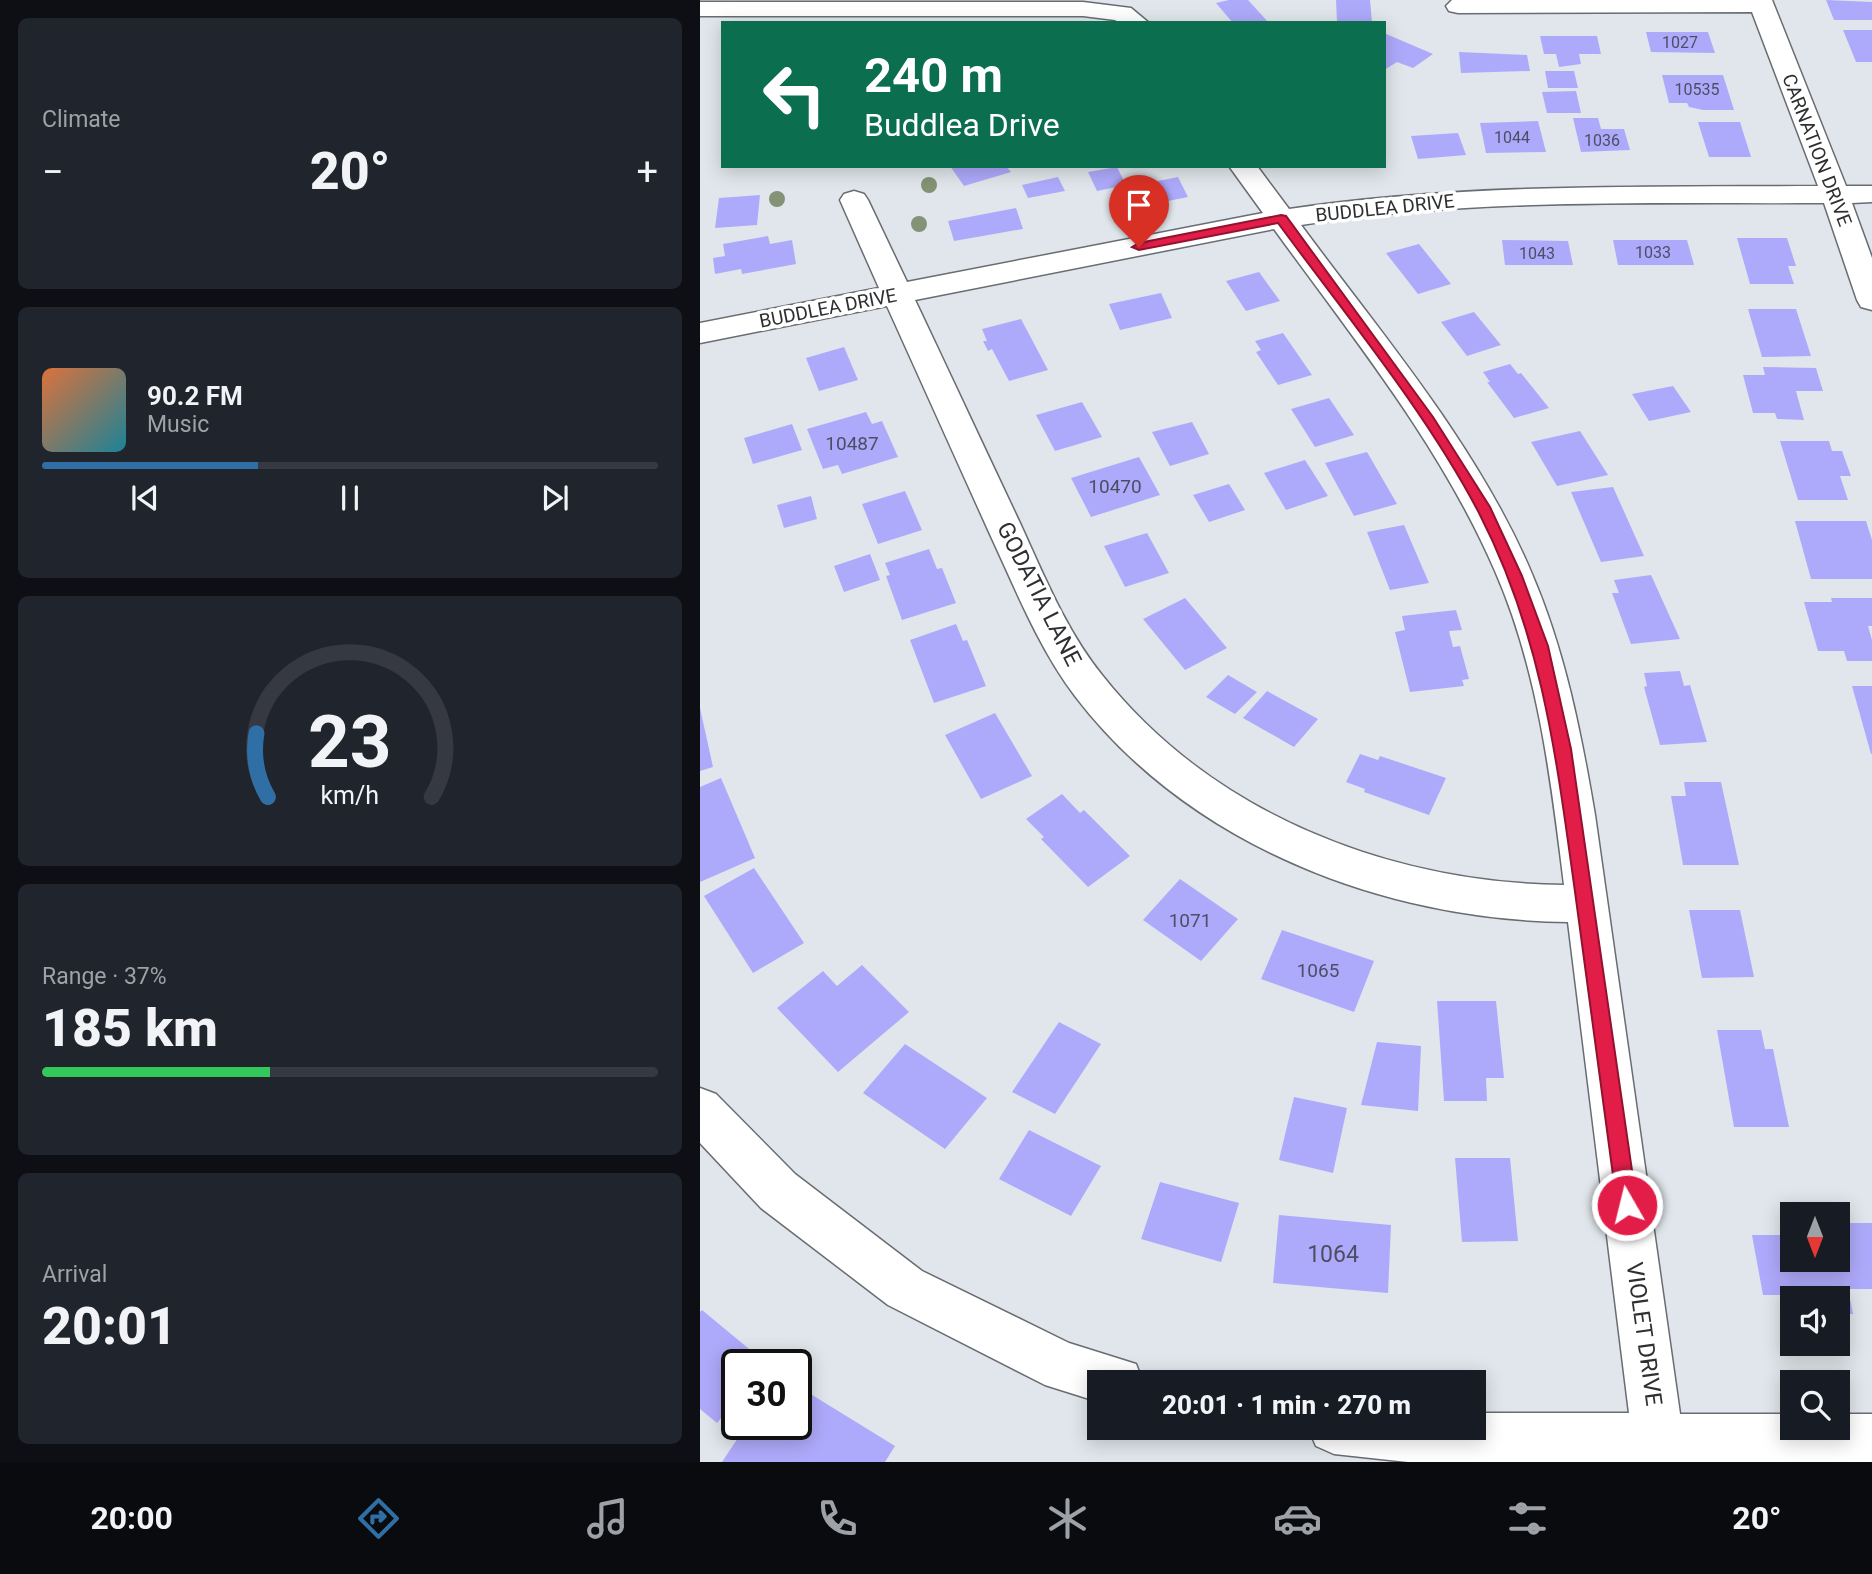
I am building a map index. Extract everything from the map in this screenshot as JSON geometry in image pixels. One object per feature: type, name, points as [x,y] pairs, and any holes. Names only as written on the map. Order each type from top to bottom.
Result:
[{"type":"street","points":[[1458,6],[1761,3]]},
{"type":"street","name":"CARNATION DRIVE","points":[[1761,3],[1835,194],[1872,300]]},
{"type":"street","points":[[700,9],[1083,9],[1122,13],[1134,21]]},
{"type":"street","name":"VIOLET DRIVE","points":[[1244,168],[1436,431],[1485,511],[1515,576],[1541,646],[1558,723],[1587,904],[1659,1451]]},
{"type":"street","name":"BUDDLEA DRIVE","points":[[700,333],[1281,219],[1426,202],[1507,197],[1872,194]]},
{"type":"street","name":"GODATIA LANE","points":[[855,200],[1049,625],[1070,663],[1112,716],[1166,766],[1223,809],[1290,845],[1363,873],[1437,890],[1518,902],[1587,904]]},
{"type":"street","points":[[700,1110],[778,1191],[905,1288],[1063,1367],[1087,1374]]},
{"type":"street","points":[[1454,1440],[1659,1451],[1872,1440]]},
{"type":"building","points":[[1248,0],[1267,21],[1231,21],[1216,3]]},
{"type":"building","points":[[1336,0],[1370,0],[1372,21],[1337,21]]},
{"type":"building","points":[[1826,0],[1872,2],[1872,20],[1834,20]]},
{"type":"building","points":[[1843,30],[1872,30],[1872,62],[1856,62]]},
{"type":"building","points":[[1646,32],[1708,32],[1715,53],[1651,52]]},
{"type":"building","points":[[1386,34],[1433,54],[1413,68],[1397,62],[1386,69]]},
{"type":"building","points":[[1540,36],[1597,36],[1601,54],[1579,54],[1581,64],[1559,67],[1556,54],[1544,54]]},
{"type":"building","points":[[1459,52],[1527,55],[1530,71],[1461,73]]},
{"type":"building","points":[[1545,71],[1574,71],[1578,88],[1548,88]]},
{"type":"building","points":[[1662,75],[1723,75],[1734,110],[1703,110],[1689,107],[1687,103],[1669,103]]},
{"type":"building","points":[[1576,91],[1581,113],[1547,113],[1542,92]]},
{"type":"building","points":[[1573,118],[1598,118],[1601,129],[1624,129],[1630,150],[1581,152]]},
{"type":"building","points":[[1538,121],[1546,152],[1486,153],[1480,123]]},
{"type":"building","points":[[1698,122],[1740,122],[1751,157],[1709,157]]},
{"type":"building","points":[[1458,133],[1466,155],[1418,159],[1411,136]]},
{"type":"building","points":[[951,168],[1008,168],[1011,172],[964,186]]},
{"type":"building","points":[[1118,168],[1126,185],[1097,191],[1088,172]]},
{"type":"building","points":[[1058,177],[1065,191],[1028,198],[1022,185]]},
{"type":"building","points":[[1178,177],[1188,197],[1143,206],[1133,186]]},
{"type":"building","points":[[760,195],[757,225],[715,228],[719,198]]},
{"type":"building","points":[[1016,208],[1023,229],[954,241],[948,221]]},
{"type":"building","points":[[768,236],[770,244],[792,240],[796,264],[742,274],[741,269],[715,274],[713,258],[725,256],[723,244]]},
{"type":"building","points":[[1737,238],[1787,238],[1796,266],[1788,266],[1794,284],[1750,284]]},
{"type":"building","points":[[1502,240],[1568,241],[1573,265],[1505,265]]},
{"type":"building","points":[[1613,240],[1687,240],[1694,265],[1618,265]]},
{"type":"building","points":[[1419,244],[1451,284],[1418,294],[1386,253]]},
{"type":"building","points":[[1259,272],[1280,301],[1246,311],[1226,281]]},
{"type":"building","points":[[1161,293],[1172,318],[1120,330],[1109,304]]},
{"type":"building","points":[[1748,309],[1796,309],[1811,356],[1762,357]]},
{"type":"building","points":[[1474,312],[1501,345],[1467,356],[1441,322]]},
{"type":"building","points":[[1021,319],[1048,370],[1009,381],[992,349],[988,351],[983,341],[987,341],[982,329]]},
{"type":"building","points":[[1283,333],[1312,375],[1278,385],[1256,352],[1261,350],[1255,341]]},
{"type":"building","points":[[844,347],[858,380],[819,391],[806,358]]},
{"type":"building","points":[[1510,364],[1518,374],[1521,373],[1549,408],[1514,418],[1487,382],[1490,382],[1483,372]]},
{"type":"building","points":[[1763,367],[1816,368],[1823,391],[1796,391],[1804,420],[1777,419],[1775,413],[1753,413],[1743,375],[1765,375]]},
{"type":"building","points":[[1673,386],[1691,412],[1649,421],[1632,394]]},
{"type":"building","points":[[1329,398],[1354,435],[1315,447],[1291,409]]},
{"type":"building","points":[[1082,402],[1102,437],[1055,451],[1036,415]]},
{"type":"building","points":[[866,412],[872,424],[882,421],[898,457],[842,474],[838,465],[823,469],[807,429]]},
{"type":"building","points":[[1192,422],[1209,454],[1170,466],[1152,432]]},
{"type":"building","points":[[792,424],[802,450],[753,464],[744,438]]},
{"type":"building","points":[[1580,431],[1608,475],[1557,486],[1531,442]]},
{"type":"building","points":[[1780,441],[1829,441],[1832,451],[1842,451],[1851,476],[1840,476],[1848,500],[1798,500]]},
{"type":"building","points":[[1367,452],[1397,504],[1354,516],[1325,463]]},
{"type":"building","points":[[1139,457],[1160,495],[1091,517],[1071,478]]},
{"type":"building","points":[[1305,460],[1328,496],[1286,510],[1264,473]]},
{"type":"building","points":[[1229,484],[1245,510],[1209,522],[1193,495]]},
{"type":"building","points":[[1613,487],[1644,556],[1601,562],[1571,492]]},
{"type":"building","points":[[905,491],[922,530],[878,544],[862,504]]},
{"type":"building","points":[[811,496],[817,519],[784,528],[777,505]]},
{"type":"building","points":[[1795,521],[1866,521],[1872,540],[1872,579],[1811,579]]},
{"type":"building","points":[[1404,525],[1429,583],[1390,590],[1367,532]]},
{"type":"building","points":[[1147,533],[1169,573],[1125,587],[1104,546]]},
{"type":"building","points":[[929,549],[937,569],[942,568],[956,603],[902,620],[886,576],[890,575],[885,563]]},
{"type":"building","points":[[870,554],[880,580],[844,592],[834,566]]},
{"type":"building","points":[[1651,575],[1680,639],[1631,644],[1612,593],[1619,593],[1614,580]]},
{"type":"building","points":[[1185,598],[1227,648],[1185,670],[1143,619]]},
{"type":"building","points":[[1831,598],[1872,598],[1872,626],[1868,626],[1872,640],[1872,661],[1847,661],[1844,651],[1818,651],[1804,602],[1832,602]]},
{"type":"building","points":[[1456,610],[1462,630],[1449,631],[1453,647],[1460,646],[1469,679],[1462,680],[1464,686],[1410,692],[1395,632],[1405,630],[1402,616]]},
{"type":"building","points":[[956,624],[963,641],[967,640],[986,686],[934,703],[910,640]]},
{"type":"building","points":[[1680,671],[1684,686],[1690,685],[1707,742],[1660,745],[1644,687],[1647,686],[1644,673]]},
{"type":"building","points":[[1228,675],[1257,692],[1235,714],[1206,697]]},
{"type":"building","points":[[1852,686],[1872,686],[1872,754],[1871,754]]},
{"type":"building","points":[[1267,691],[1318,719],[1294,747],[1243,718]]},
{"type":"building","points":[[700,708],[713,767],[700,771]]},
{"type":"building","points":[[995,713],[1032,776],[981,799],[945,735]]},
{"type":"building","points":[[1360,754],[1378,760],[1380,756],[1446,778],[1429,815],[1364,792],[1365,789],[1346,782]]},
{"type":"building","points":[[721,778],[755,858],[700,882],[700,787]]},
{"type":"building","points":[[1684,782],[1721,782],[1739,865],[1683,865],[1671,796],[1686,796]]},
{"type":"building","points":[[1062,794],[1080,813],[1084,810],[1130,856],[1088,887],[1041,839],[1044,837],[1026,819]]},
{"type":"building","points":[[754,868],[804,943],[753,973],[704,896]]},
{"type":"building","points":[[1180,879],[1238,919],[1201,961],[1143,920]]},
{"type":"building","points":[[1689,910],[1740,910],[1754,977],[1702,978]]},
{"type":"building","points":[[1282,930],[1374,961],[1354,1012],[1261,979]]},
{"type":"building","points":[[862,965],[909,1012],[838,1072],[777,1008],[823,971],[837,986]]},
{"type":"building","points":[[1437,1001],[1496,1001],[1504,1078],[1486,1078],[1487,1101],[1444,1101]]},
{"type":"building","points":[[1059,1022],[1101,1044],[1055,1114],[1012,1092]]},
{"type":"building","points":[[1717,1030],[1761,1030],[1765,1049],[1773,1049],[1789,1127],[1734,1127]]},
{"type":"building","points":[[1377,1042],[1421,1046],[1418,1111],[1361,1105]]},
{"type":"building","points":[[905,1044],[987,1098],[945,1149],[863,1093]]},
{"type":"building","points":[[1294,1097],[1347,1108],[1333,1173],[1279,1160]]},
{"type":"building","points":[[1029,1130],[1101,1166],[1071,1216],[999,1179]]},
{"type":"building","points":[[1455,1158],[1510,1158],[1518,1241],[1462,1242]]},
{"type":"building","points":[[1160,1182],[1239,1203],[1221,1262],[1141,1239]]},
{"type":"building","points":[[1279,1215],[1391,1225],[1388,1293],[1273,1283]]},
{"type":"building","points":[[1850,1223],[1872,1223],[1872,1289],[1850,1289],[1850,1286],[1780,1286],[1780,1295],[1763,1295],[1752,1235],[1780,1235],[1780,1272],[1850,1272]]},
{"type":"building","points":[[702,1310],[749,1349],[721,1349],[721,1418],[717,1423],[700,1409]]},
{"type":"building","points":[[812,1395],[895,1446],[885,1462],[722,1462],[736,1440],[812,1440]]},
{"type":"route","points":[[1139,247],[1281,219],[1429,420],[1485,511],[1515,576],[1541,646],[1563,749],[1587,904],[1627,1205]]}]
